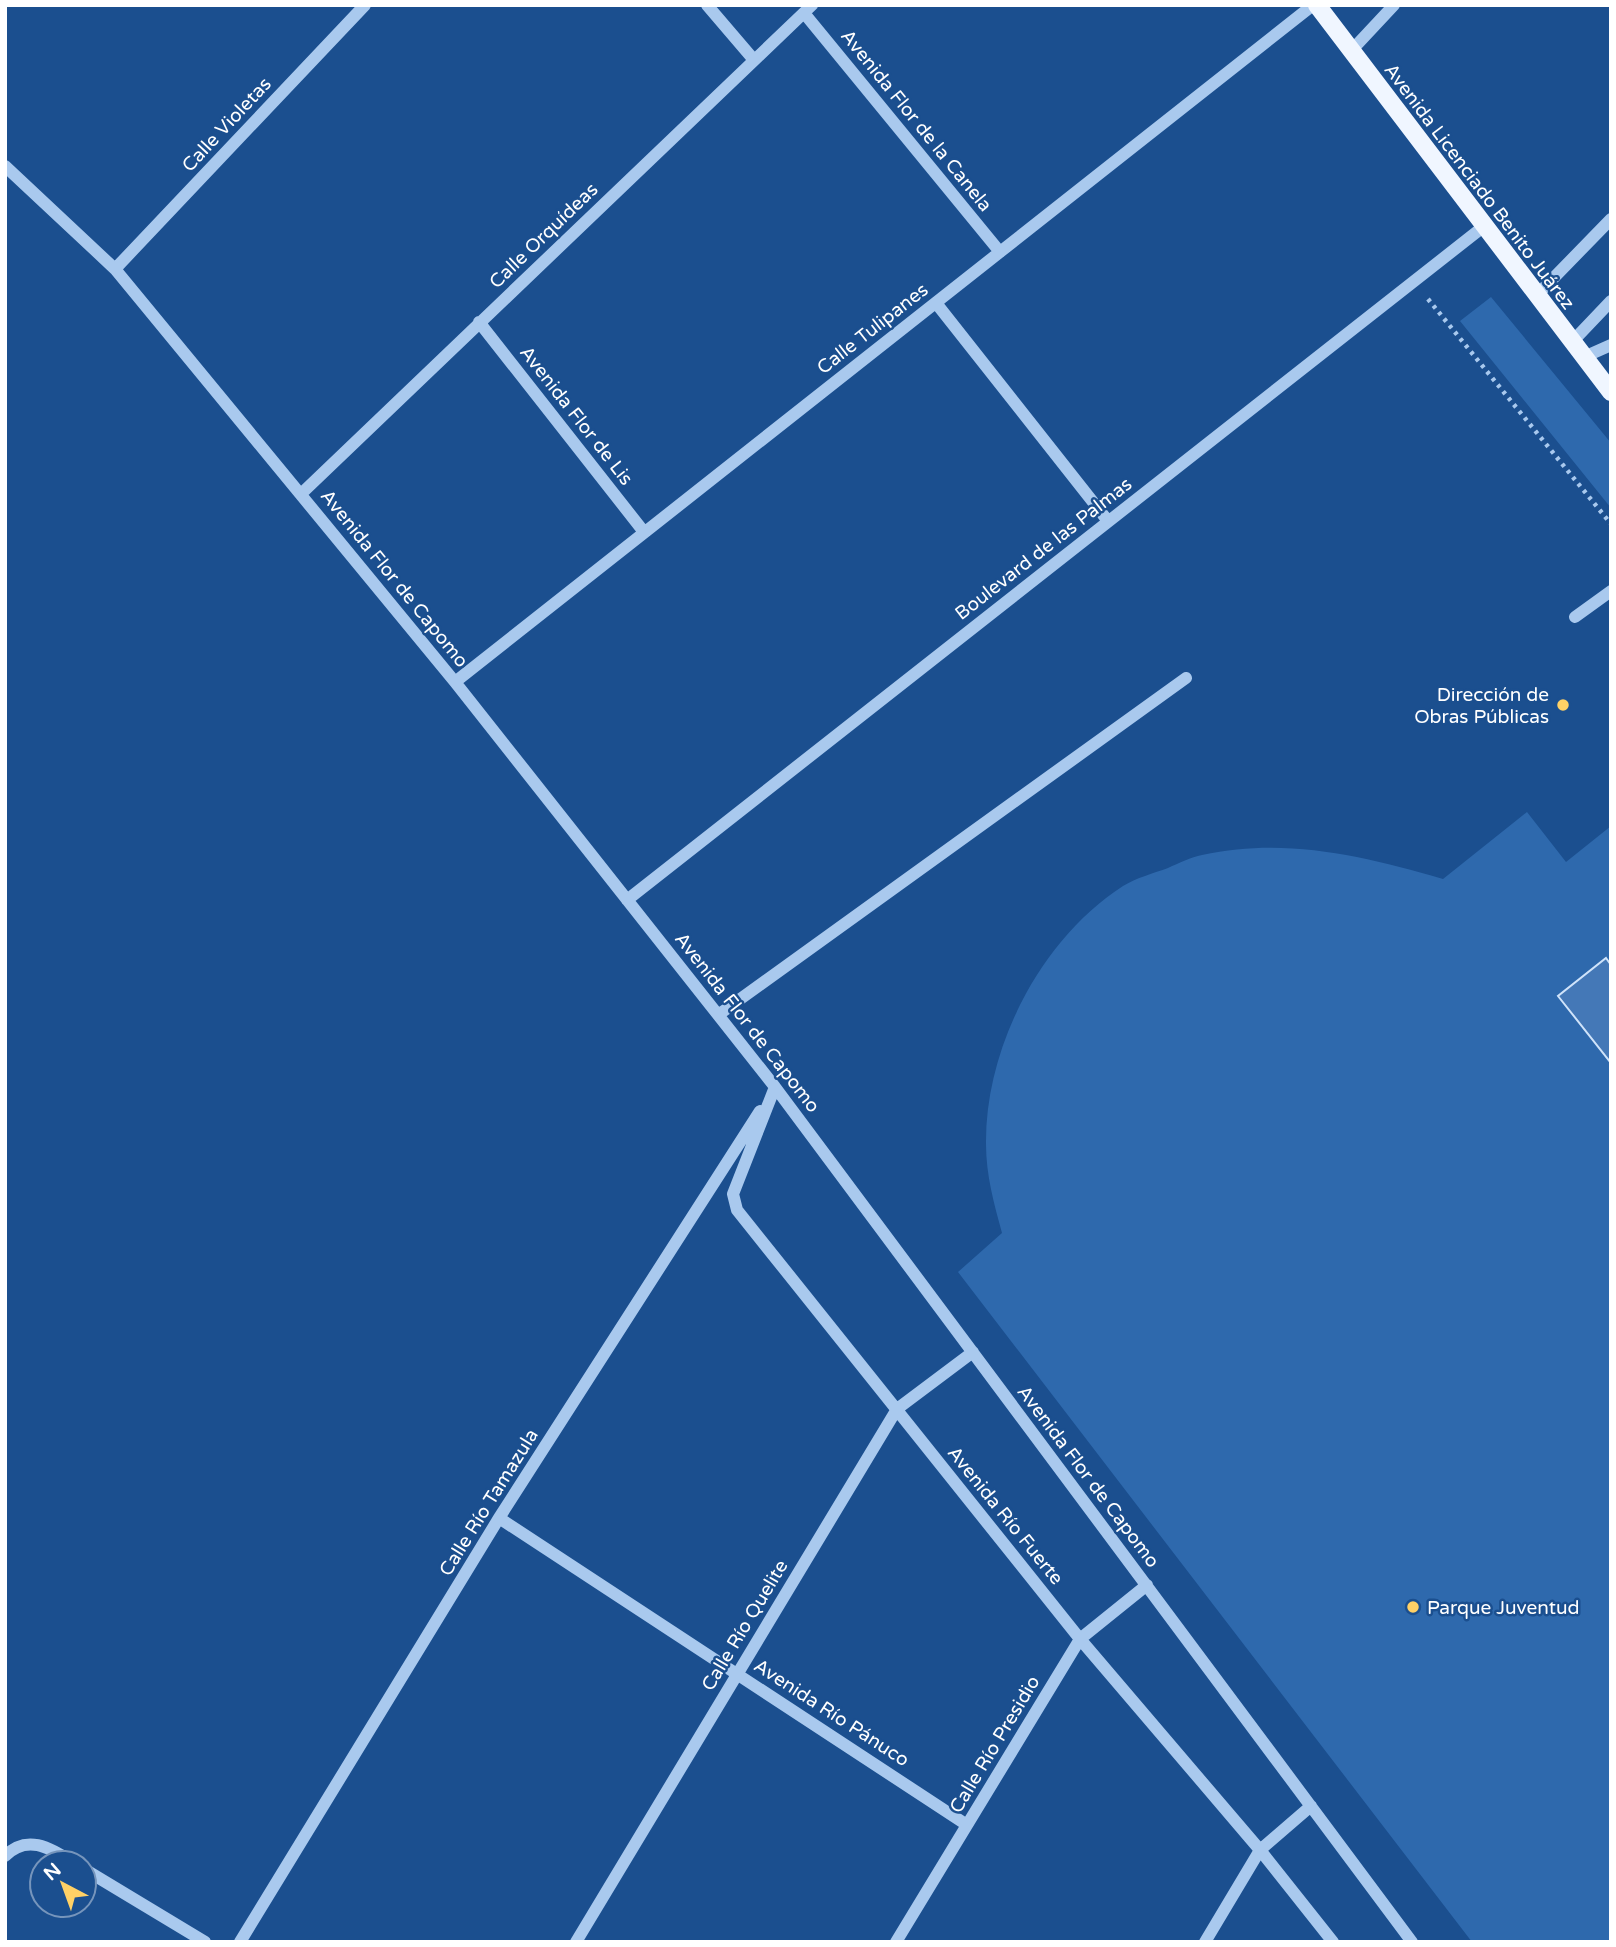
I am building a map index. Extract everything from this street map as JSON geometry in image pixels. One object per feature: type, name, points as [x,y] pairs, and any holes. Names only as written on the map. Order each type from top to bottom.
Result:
[{"type":"main road","name":"Avenida Licenciado Benito Juárez","points":[[1315,5],[1611,392]]},
{"type":"street","name":"Calle Violetas","points":[[116,269],[365,5]]},
{"type":"street","points":[[707,5],[754,60]]},
{"type":"street","name":"Calle Tulipanes","points":[[455,682],[1315,5]]},
{"type":"street","points":[[1352,51],[1394,5]]},
{"type":"street","name":"Calle Orquídeas","points":[[302,493],[808,9]]},
{"type":"street","name":"Avenida Flor de la Canela","points":[[808,9],[1000,251]]},
{"type":"street","name":"Avenida Flor de Capomo","points":[[5,166],[116,269],[455,682],[775,1087],[1412,1942]]},
{"type":"street","points":[[1536,296],[1611,219]]},
{"type":"street","name":"Boulevard de las Palmas","points":[[627,900],[1483,227]]},
{"type":"street","points":[[1572,342],[1611,301]]},
{"type":"street","points":[[936,303],[1108,522]]},
{"type":"street","name":"Avenida Flor de Lis","points":[[480,322],[644,532]]},
{"type":"street","points":[[1584,358],[1611,345]]},
{"type":"street","points":[[1575,617],[1611,591]]},
{"type":"street","points":[[718,1015],[1186,678]]},
{"type":"street","name":"Avenida Río Fuerte","points":[[775,1087],[733,1194],[737,1210],[1080,1639],[1260,1850],[1333,1942]]},
{"type":"street","name":"Calle Río Tamazula","points":[[240,1942],[499,1518],[775,1087]]},
{"type":"street","name":"Calle Río Quelite","points":[[576,1942],[897,1409],[973,1352]]},
{"type":"street","name":"Avenida Río Pánuco","points":[[499,1518],[967,1825]]},
{"type":"street","name":"Calle Río Presidio","points":[[896,1942],[1080,1639],[1147,1586]]},
{"type":"street","points":[[1205,1942],[1260,1850],[1311,1806]]},
{"type":"street","points":[[5,1856],[18,1846],[43,1845],[50,1849]]},
{"type":"street","points":[[98,1877],[205,1942]]},
{"type":"path","points":[[1414,282],[1611,524]]},
{"type":"shaded area","points":[[1491,297],[1611,443],[1611,508],[1460,321]]},
{"type":"shaded area","name":"Parque Juventud","points":[[1527,812],[1566,862],[1611,826],[1611,1942],[1472,1942],[958,1272],[1002,1233],[989,1178],[986,1144],[988,1107],[995,1070],[1007,1034],[1043,965],[1067,935],[1094,908],[1123,886],[1139,878],[1194,857],[1233,850],[1264,848],[1324,852],[1383,863],[1443,879]]},
{"type":"building","points":[[1606,958],[1611,965],[1611,1063],[1558,996]]},
{"type":"place","name":"Dirección de Obras Públicas","points":[[1563,705]]},
{"type":"place","name":"Parque Juventud","points":[[1413,1607]]}]
